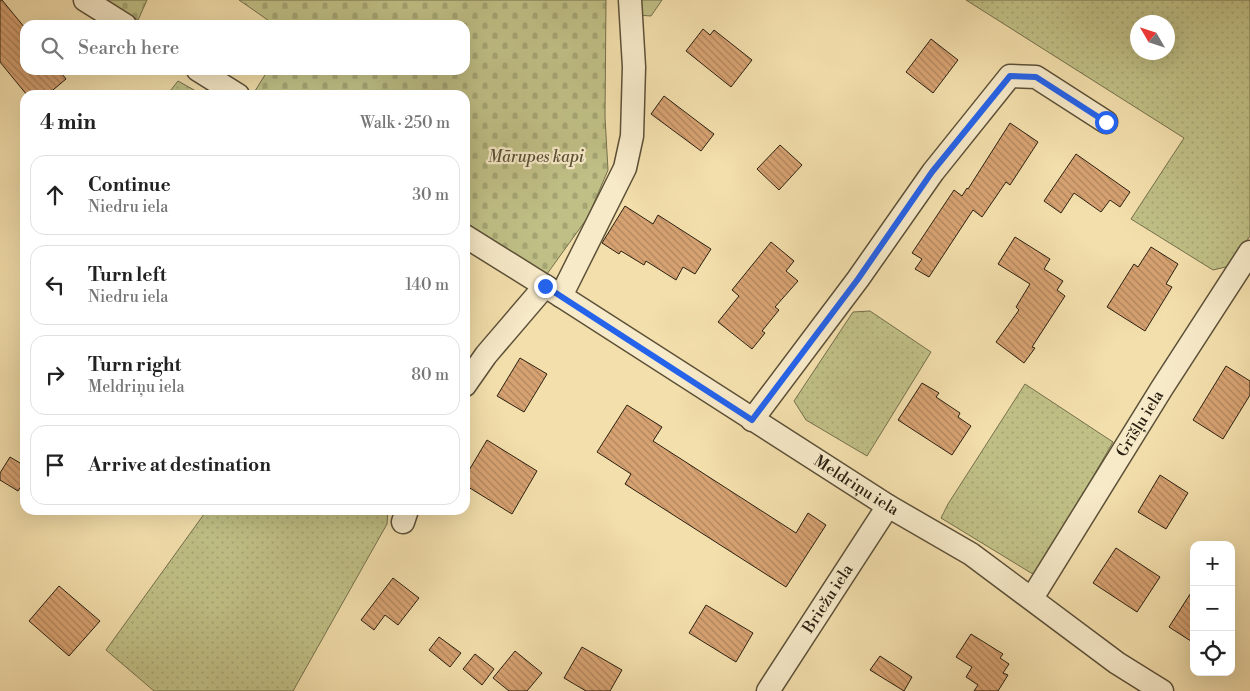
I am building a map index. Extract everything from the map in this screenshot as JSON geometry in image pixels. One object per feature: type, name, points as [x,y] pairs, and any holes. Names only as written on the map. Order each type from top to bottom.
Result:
[{"type":"street","points":[[85,0],[117,20]]},
{"type":"street","points":[[470,378],[486,355],[553,291],[625,168],[632,136],[634,67],[630,0]]},
{"type":"street","points":[[206,75],[230,90]]},
{"type":"street","points":[[752,420],[858,279],[932,172],[1010,76],[1036,77],[1106,122]]},
{"type":"street","name":"Meldriņu iela","points":[[470,239],[888,506],[971,554],[1117,663],[1162,691]]},
{"type":"street","name":"Grīšļu iela","points":[[1032,598],[1162,388],[1250,252]]},
{"type":"street","name":"Briežu iela","points":[[768,691],[888,506]]},
{"type":"green space","points":[[107,0],[147,0],[138,20]]},
{"type":"green space","name":"Mārupes kapi","points":[[239,0],[606,0],[605,117],[608,170],[588,217],[547,274],[470,225],[470,90],[256,90],[265,75],[470,75],[470,20],[268,20]]},
{"type":"green space","points":[[637,0],[662,0],[651,16],[637,15]]},
{"type":"green space","points":[[966,0],[1250,0],[1250,236],[1230,266],[1213,270],[1131,219],[1184,138]]},
{"type":"green space","points":[[178,81],[194,90],[171,90]]},
{"type":"green space","points":[[870,311],[931,352],[867,456],[806,420],[794,401],[853,312]]},
{"type":"green space","points":[[1025,384],[1113,442],[1036,576],[941,518],[948,504]]},
{"type":"green space","points":[[203,515],[388,515],[387,524],[293,691],[154,691],[106,650]]},
{"type":"building","points":[[0,0],[2,0],[20,22],[20,75],[63,75],[66,79],[53,90],[23,90],[0,62]]},
{"type":"building","points":[[703,29],[710,35],[714,30],[752,60],[731,87],[686,51]]},
{"type":"building","points":[[931,39],[958,60],[933,93],[906,72]]},
{"type":"building","points":[[664,96],[714,134],[701,151],[651,114]]},
{"type":"building","points":[[1010,123],[1038,142],[1010,185],[1006,182],[982,217],[973,210],[929,277],[915,269],[922,259],[912,253],[954,190],[962,196],[968,189]]},
{"type":"building","points":[[780,145],[802,165],[779,190],[757,169]]},
{"type":"building","points":[[1076,154],[1130,192],[1120,207],[1110,200],[1101,212],[1074,193],[1061,213],[1044,201]]},
{"type":"building","points":[[625,206],[653,224],[658,215],[711,249],[695,274],[683,267],[676,280],[646,261],[644,265],[621,251],[619,254],[602,243]]},
{"type":"building","points":[[1015,237],[1050,259],[1044,269],[1063,281],[1057,290],[1065,296],[1032,347],[1035,348],[1024,363],[996,342],[1019,310],[1016,307],[1030,284],[998,264]]},
{"type":"building","points":[[771,242],[794,261],[786,271],[798,281],[775,307],[779,310],[762,331],[765,333],[752,349],[718,322],[739,296],[732,290]]},
{"type":"building","points":[[1151,247],[1178,264],[1166,284],[1172,287],[1145,331],[1107,307],[1134,264],[1138,267]]},
{"type":"building","points":[[520,358],[547,374],[524,412],[497,396]]},
{"type":"building","points":[[1226,366],[1250,381],[1250,395],[1223,439],[1193,420]]},
{"type":"building","points":[[922,383],[939,393],[936,397],[960,413],[958,417],[971,426],[952,455],[898,420]]},
{"type":"building","points":[[627,405],[662,427],[653,441],[796,533],[808,513],[826,525],[786,587],[625,484],[631,474],[597,452]]},
{"type":"building","points":[[487,440],[537,471],[512,514],[470,488],[470,469]]},
{"type":"building","points":[[10,457],[20,463],[20,488],[18,491],[0,480],[0,473]]},
{"type":"building","points":[[1160,475],[1188,493],[1166,529],[1138,512]]},
{"type":"building","points":[[1116,548],[1160,577],[1137,612],[1093,583]]},
{"type":"building","points":[[393,578],[419,598],[398,625],[385,615],[374,630],[361,620]]},
{"type":"building","points":[[59,586],[100,621],[69,656],[29,621]]},
{"type":"building","points":[[1190,594],[1190,640],[1169,627]]},
{"type":"building","points":[[706,605],[753,633],[736,662],[689,633]]},
{"type":"building","points":[[971,634],[1003,654],[1000,658],[1009,664],[1003,673],[1008,675],[998,691],[974,691],[978,685],[966,677],[972,667],[956,657]]},
{"type":"building","points":[[439,637],[461,653],[450,667],[429,650]]},
{"type":"building","points":[[582,647],[622,670],[610,691],[586,691],[564,678]]},
{"type":"building","points":[[515,651],[542,673],[527,691],[509,691],[493,678]]},
{"type":"building","points":[[475,654],[494,669],[482,685],[463,669]]},
{"type":"building","points":[[880,656],[912,677],[904,691],[870,670]]},
{"type":"route","points":[[545,286],[752,420],[858,279],[932,172],[1010,76],[1036,77],[1106,122]]}]
